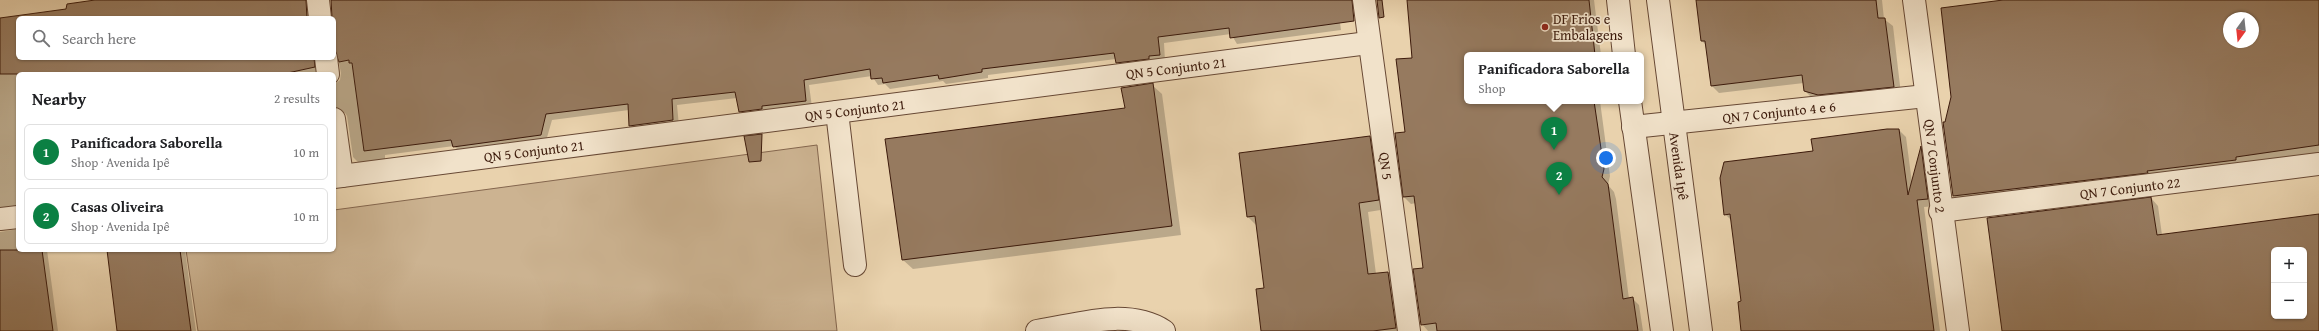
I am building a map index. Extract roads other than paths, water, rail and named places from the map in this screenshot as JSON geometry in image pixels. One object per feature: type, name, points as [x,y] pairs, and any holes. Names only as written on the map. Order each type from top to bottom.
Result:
[{"type":"street","points":[[318,0],[320,16]]},
{"type":"street","name":"QN 5","points":[[1364,0],[1368,43],[1409,331]]},
{"type":"street","points":[[1618,0],[1624,52]]},
{"type":"street","name":"Avenida Ipê","points":[[1658,0],[1701,331]]},
{"type":"street","name":"QN 7 Conjunto 2","points":[[1914,0],[1940,211],[1958,331]]},
{"type":"street","name":"QN 5 Conjunto 21","points":[[338,177],[1368,43]]},
{"type":"street","points":[[326,60],[328,72]]},
{"type":"street","name":"QN 7 Conjunto 4 e 6","points":[[1633,127],[1673,124],[1926,96]]},
{"type":"street","points":[[1630,104],[1662,331]]},
{"type":"street","points":[[837,112],[855,265]]},
{"type":"street","points":[[336,148],[338,177]]},
{"type":"street","name":"QN 7 Conjunto 22","points":[[1940,211],[2319,164]]},
{"type":"street","points":[[0,219],[16,217]]},
{"type":"street","points":[[1037,331],[1119,318],[1137,321],[1164,331]]},
{"type":"place","name":"DF Frios e Embalagens","points":[[1545,27]]},
{"type":"place","name":"Panificadora Saborella","points":[[1554,150]]},
{"type":"place","name":"Casas Oliveira","points":[[1559,195]]}]
